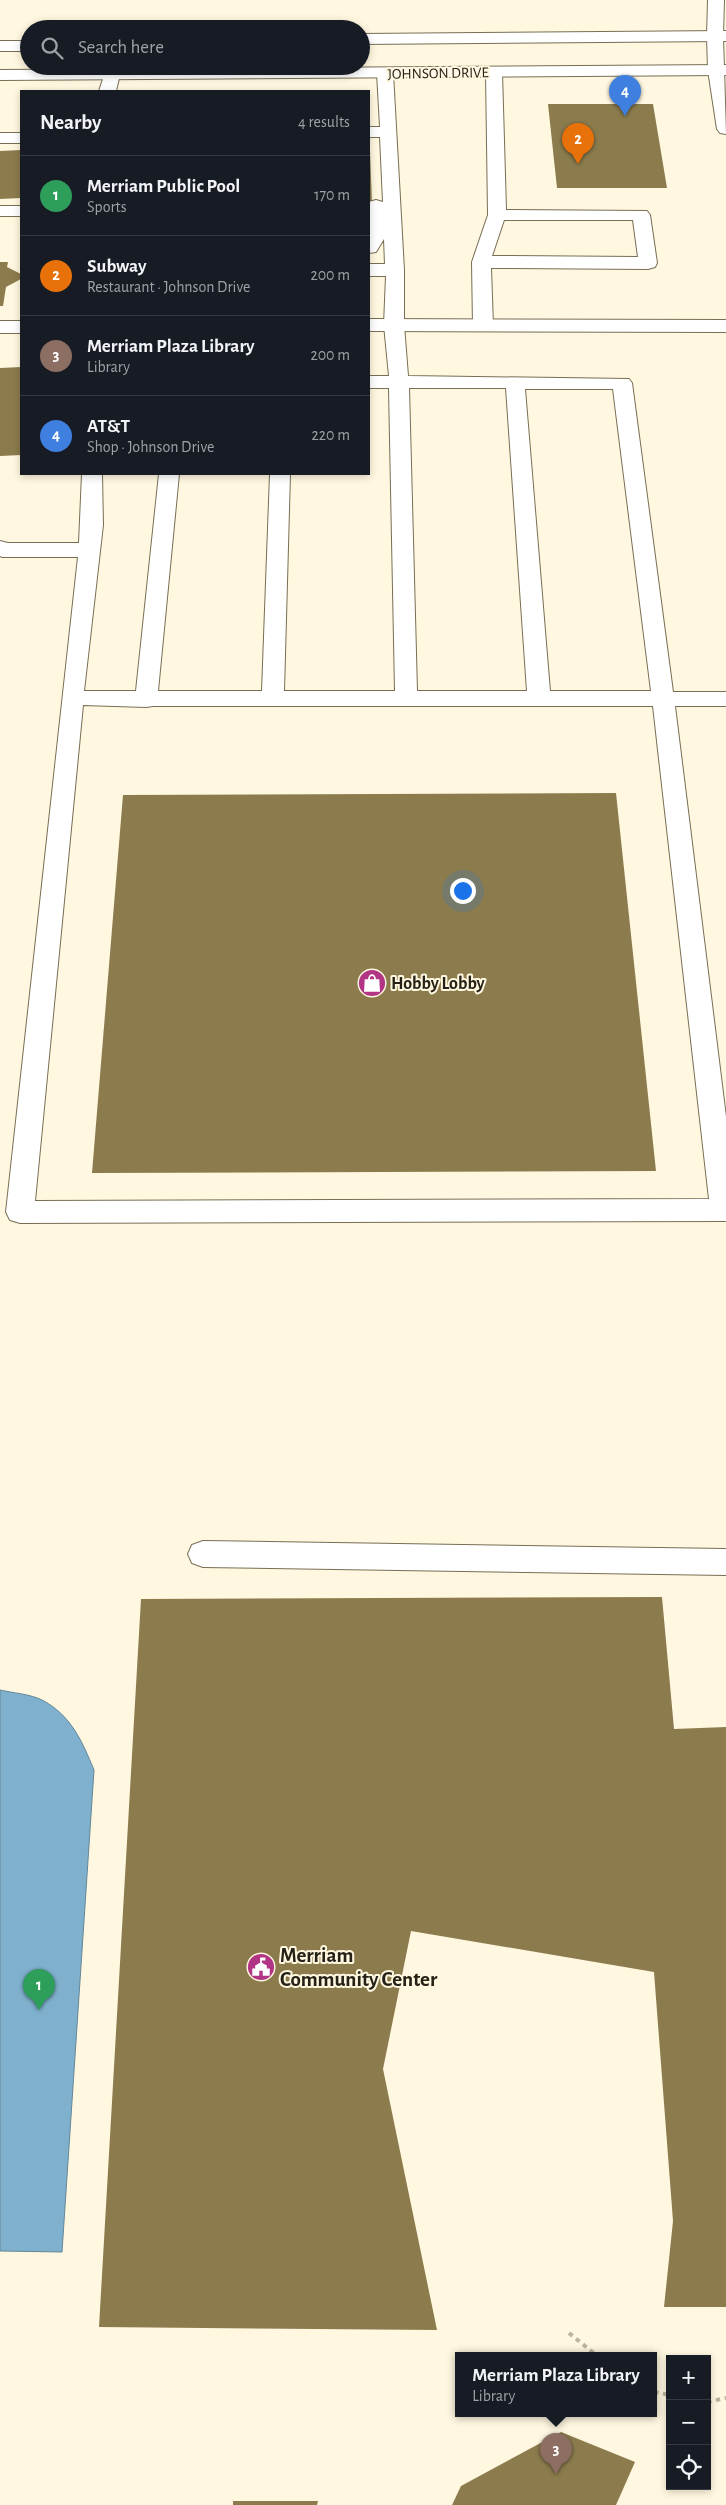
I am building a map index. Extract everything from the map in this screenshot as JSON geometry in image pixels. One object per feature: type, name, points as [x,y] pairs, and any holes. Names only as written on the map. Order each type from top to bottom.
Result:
[{"type":"main road","points":[[716,0],[721,36],[721,70],[726,129]]},
{"type":"main road","points":[[370,39],[721,36]]},
{"type":"main road","points":[[0,46],[20,46]]},
{"type":"main road","name":"JOHNSON DRIVE","points":[[370,73],[721,70]]},
{"type":"main road","points":[[483,326],[480,262],[497,215],[494,72]]},
{"type":"main road","points":[[370,247],[376,238],[378,132],[385,73]]},
{"type":"main road","name":"JOHNSON DRIVE","points":[[0,75],[20,74]]},
{"type":"main road","points":[[108,90],[113,75]]},
{"type":"main road","points":[[378,132],[395,270],[394,325],[399,382],[406,699]]},
{"type":"main road","points":[[0,138],[20,138]]},
{"type":"main road","points":[[0,211],[20,211]]},
{"type":"main road","points":[[480,262],[648,263],[640,216],[497,215]]},
{"type":"main road","points":[[370,270],[395,270]]},
{"type":"main road","points":[[370,325],[726,326]]},
{"type":"main road","points":[[0,327],[20,327]]},
{"type":"main road","points":[[92,475],[92,525],[72,698],[20,1212],[725,1210],[663,699],[622,383],[370,382]]},
{"type":"main road","points":[[515,383],[539,699]]},
{"type":"main road","points":[[146,700],[169,475]]},
{"type":"main road","points":[[273,699],[280,475]]},
{"type":"main road","points":[[0,548],[2,550],[88,550]]},
{"type":"main road","points":[[72,698],[146,700],[726,699]]},
{"type":"main road","points":[[203,1554],[726,1562]]},
{"type":"path","points":[[569,2332],[592,2352]]},
{"type":"path","points":[[711,2401],[726,2398]]},
{"type":"water","points":[[0,1690],[37,1698],[61,1713],[80,1739],[94,1770],[62,2252],[0,2251]]},
{"type":"building","points":[[548,104],[653,104],[667,188],[557,188]]},
{"type":"building","points":[[20,150],[20,198],[0,199],[0,151]]},
{"type":"building","points":[[370,150],[373,230],[370,230]]},
{"type":"building","points":[[0,262],[8,262],[7,267],[20,274],[20,280],[6,287],[3,306],[0,306]]},
{"type":"building","points":[[20,367],[20,455],[0,456],[0,368]]},
{"type":"building","name":"Hobby Lobby","points":[[616,793],[656,1171],[92,1173],[123,795]]},
{"type":"building","name":"Merriam Community Center","points":[[662,1597],[674,1729],[726,1727],[726,2307],[664,2307],[673,2221],[654,1972],[411,1931],[383,2069],[437,2330],[99,2327],[141,1599]]},
{"type":"building","points":[[561,2432],[635,2462],[616,2505],[452,2505],[461,2486]]},
{"type":"building","points":[[233,2501],[318,2501],[317,2505],[233,2505]]},
{"type":"place","name":"AT&T","points":[[625,116]]},
{"type":"place","name":"Subway","points":[[578,164]]},
{"type":"place","name":"Hobby Lobby","points":[[372,983]]},
{"type":"place","name":"Merriam Community Center","points":[[261,1967]]},
{"type":"place","name":"Merriam Public Pool","points":[[39,2010]]},
{"type":"place","name":"Merriam Plaza Library","points":[[556,2474]]}]
